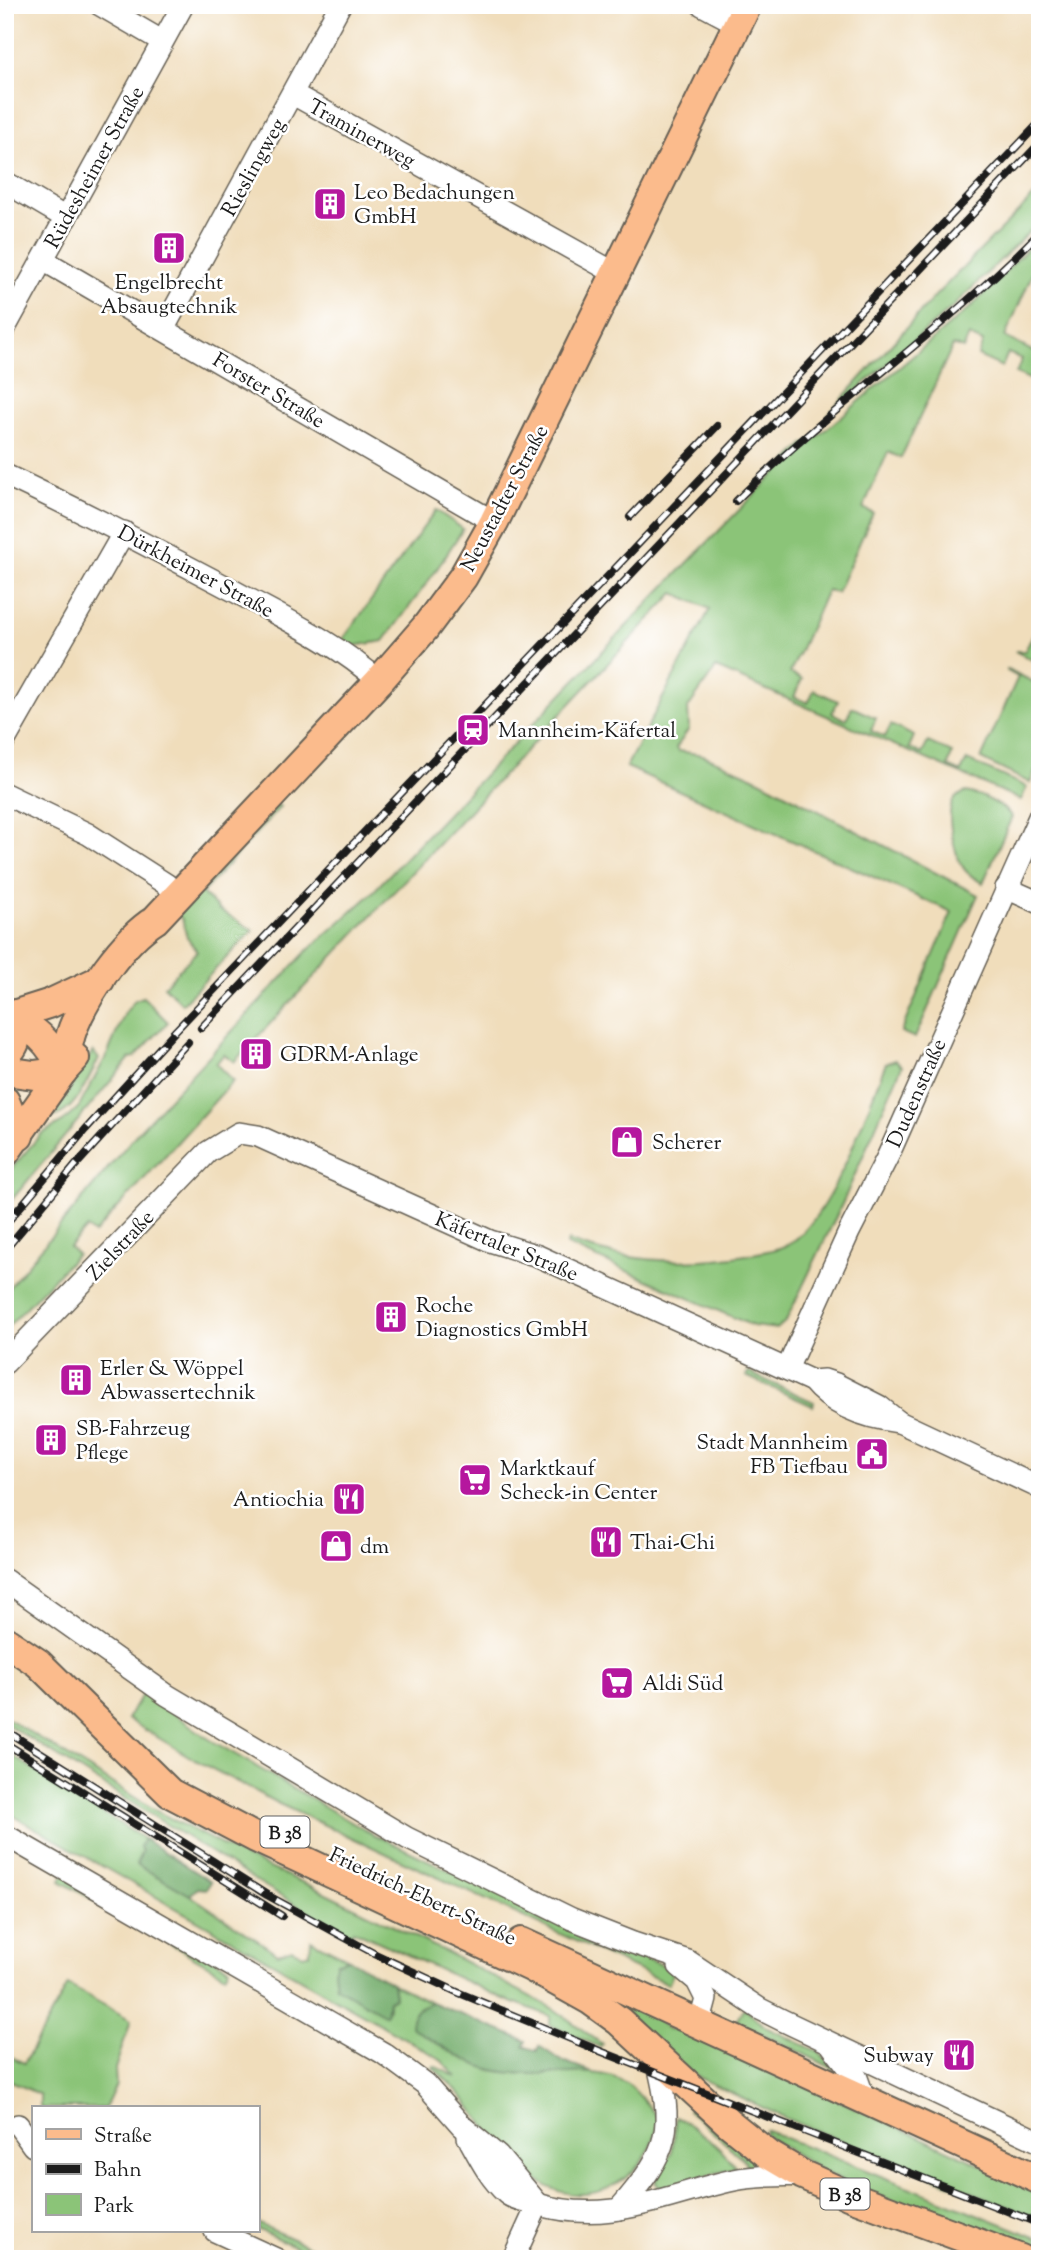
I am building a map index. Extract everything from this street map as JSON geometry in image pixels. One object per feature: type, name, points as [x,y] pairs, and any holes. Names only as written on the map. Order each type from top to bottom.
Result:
[{"type":"main road","name":"Neustadter Straße","points":[[63,1070],[74,1028],[100,980],[138,932],[155,920],[379,681],[425,628],[463,577],[494,522],[742,14]]},
{"type":"main road","name":"Neustadter Straße","points":[[63,1070],[90,1038],[155,920]]},
{"type":"main road","points":[[8,1015],[51,1003],[100,980]]},
{"type":"main road","points":[[8,1015],[37,1031],[48,1043],[63,1070]]},
{"type":"main road","points":[[5,1055],[13,1048],[16,1039],[15,1027],[8,1015]]},
{"type":"main road","points":[[5,1071],[34,1075],[63,1070]]},
{"type":"main road","points":[[12,1145],[63,1070]]},
{"type":"main road","points":[[5,1101],[12,1145]]},
{"type":"main road","name":"Friedrich-Ebert-Straße","points":[[5,1626],[27,1640],[141,1756],[188,1784],[269,1825],[1040,2180]]},
{"type":"main road","name":"Friedrich-Ebert-Straße","points":[[5,1641],[38,1663],[170,1793],[257,1838],[557,1981],[619,2021],[729,2123],[769,2155],[803,2175],[848,2195],[1021,2259]]},
{"type":"street","points":[[100,5],[155,37]]},
{"type":"street","name":"Rüdesheimer Straße","points":[[5,328],[183,5]]},
{"type":"street","name":"Rieslingweg","points":[[164,328],[340,5]]},
{"type":"street","points":[[702,5],[742,14]]},
{"type":"street","name":"Traminerweg","points":[[293,94],[615,273]]},
{"type":"street","points":[[5,183],[66,218]]},
{"type":"street","name":"Forster Straße","points":[[43,260],[494,522]]},
{"type":"street","name":"Dürkheimer Straße","points":[[5,475],[124,533],[326,643],[366,669],[379,681]]},
{"type":"street","points":[[5,740],[124,533]]},
{"type":"street","points":[[5,794],[88,834],[166,884],[177,894]]},
{"type":"street","name":"Dudenstraße","points":[[787,1369],[849,1232],[888,1156],[1040,815]]},
{"type":"street","points":[[1006,888],[1040,903]]},
{"type":"street","name":"Käfertaler Straße","points":[[239,1133],[258,1136],[490,1241],[538,1256],[812,1381],[829,1398],[865,1416],[899,1422],[1040,1488]]},
{"type":"street","name":"Zielstraße","points":[[5,1363],[208,1152],[239,1133]]},
{"type":"street","name":"Friedrich-Ebert-Straße","points":[[5,1580],[167,1695],[407,1838],[572,1919],[688,1961],[760,2009],[1040,2142]]},
{"type":"street","points":[[5,1835],[383,2053],[425,2084],[462,2126],[498,2156],[538,2204],[513,2259]]},
{"type":"street","name":"Friedrich-Ebert-Straße","points":[[656,1951],[688,1971],[703,1989],[705,2008],[698,2018],[690,2020]]},
{"type":"street","points":[[827,2041],[857,2078],[865,2100]]},
{"type":"street","points":[[619,2209],[652,2168],[665,2139],[667,2110],[655,2053]]},
{"type":"street","points":[[18,2125],[32,2145]]},
{"type":"street","name":"Friedrich-Ebert-Straße","points":[[538,2204],[578,2213],[619,2209],[656,2203],[688,2191],[737,2179],[803,2175]]},
{"type":"street","points":[[217,2232],[276,2259]]},
{"type":"green space","points":[[1040,190],[1040,221],[955,305],[827,416],[936,295]]},
{"type":"green space","points":[[1032,244],[1040,245],[1040,256],[1005,337],[1040,355],[1040,384],[1016,373],[1022,359],[1008,353],[1002,367],[978,356],[983,342],[969,336],[963,349],[953,345],[901,458],[888,452],[863,508],[873,513],[837,593],[827,590],[790,673],[802,679],[794,697],[808,703],[814,690],[838,701],[832,713],[846,720],[852,707],[876,718],[871,731],[885,737],[891,725],[914,736],[909,748],[922,754],[928,742],[952,753],[948,766],[961,772],[967,760],[1027,787],[1021,800],[716,668],[688,708],[689,729],[676,748],[679,751],[703,755],[754,777],[978,895],[915,1038],[901,1032],[952,912],[626,767],[710,609],[674,593],[234,1062],[224,1054],[216,1064],[233,1081],[94,1234],[87,1228],[69,1247],[77,1254],[5,1330],[5,1292],[138,1132],[305,953],[368,897],[804,444],[816,438],[972,306]]},
{"type":"green space","points":[[436,510],[463,529],[435,572],[384,641],[336,649]]},
{"type":"green space","points":[[1040,620],[1040,664],[1015,651],[1025,651]]},
{"type":"green space","points":[[1007,669],[1040,685],[1040,760],[1030,783],[981,759],[1018,677]]},
{"type":"green space","points":[[966,792],[991,801],[1012,817],[983,883],[965,870],[952,837],[950,816],[953,801]]},
{"type":"green space","points":[[277,804],[280,807],[202,893],[219,910],[253,930],[182,1004],[164,986],[197,951],[187,937],[182,919],[177,915]]},
{"type":"green space","points":[[143,997],[168,1022],[135,1057],[130,1058],[5,1208],[5,1176],[41,1134],[63,1122],[79,1107],[107,1055],[125,1013],[135,1000]]},
{"type":"green space","points":[[93,1051],[99,1059],[80,1093],[68,1108],[53,1117]]},
{"type":"green space","points":[[896,1060],[902,1066],[843,1202],[786,1321],[777,1329],[753,1326],[567,1245],[568,1241],[636,1258],[683,1261],[729,1258],[770,1251],[787,1245],[797,1238],[825,1203],[849,1156],[886,1063]]},
{"type":"green space","points":[[748,1372],[814,1402],[813,1406],[746,1376]]},
{"type":"green space","points":[[144,1692],[209,1739],[365,1830],[561,1924],[675,1970],[668,1984],[277,1803],[197,1761],[127,1719]]},
{"type":"green space","points":[[5,1717],[160,1813],[245,1857],[324,1892],[448,1953],[554,2009],[602,2044],[600,2047],[550,2025],[550,2016],[515,2004],[353,1930],[349,1936],[5,1723]]},
{"type":"green space","points":[[5,1751],[144,1839],[137,1864],[190,1895],[278,1954],[292,1949],[303,1955],[310,1953],[311,1940],[349,1959],[337,1962],[388,2009],[388,2000],[395,1997],[393,1984],[431,2002],[420,2007],[411,2027],[461,2057],[492,2070],[597,2073],[626,2083],[659,2119],[654,2139],[640,2164],[616,2184],[590,2194],[567,2193],[545,2185],[508,2153],[460,2094],[433,2068],[434,2066],[457,2077],[439,2058],[5,1811]]},
{"type":"green space","points":[[144,1839],[211,1882],[206,1889],[198,1888],[190,1895],[136,1864]]},
{"type":"green space","points":[[63,1874],[229,1968],[225,1975],[60,1881]]},
{"type":"green space","points":[[349,1959],[393,1984],[395,1997],[388,2000],[386,2015],[336,1987],[334,1970],[337,1962]]},
{"type":"green space","points":[[68,1985],[131,2020],[115,2069],[116,2085],[106,2106],[40,2106],[40,2095],[5,2078],[5,2054],[24,2063]]},
{"type":"green space","points":[[431,2002],[526,2041],[524,2046],[537,2051],[539,2046],[560,2060],[592,2072],[518,2073],[494,2070],[473,2063],[411,2027],[416,2011]]},
{"type":"green space","points":[[624,2003],[653,2016],[668,2029],[686,2030],[1040,2192],[1040,2219],[787,2119],[693,2075],[621,2009],[620,2004]]},
{"type":"green space","points":[[744,2008],[767,2028],[817,2051],[835,2067],[834,2069],[736,2021]]},
{"type":"green space","points":[[692,2106],[758,2163],[756,2166],[747,2167],[745,2161],[688,2110]]},
{"type":"green space","points":[[676,2117],[709,2140],[726,2155],[736,2169],[663,2191],[655,2182],[672,2152]]},
{"type":"green space","points":[[765,2130],[1040,2239],[1040,2254],[870,2193],[823,2172],[764,2134]]},
{"type":"green space","points":[[259,2224],[337,2259],[322,2259],[259,2230]]},
{"type":"railway","points":[[5,1225],[85,1130],[176,1030],[1040,122]]},
{"type":"railway","points":[[201,1028],[1040,143]]},
{"type":"railway","points":[[736,501],[811,432],[966,301],[1040,232]]},
{"type":"railway","points":[[630,517],[717,426]]},
{"type":"railway","points":[[5,1250],[75,1166],[188,1042]]},
{"type":"railway","points":[[5,1730],[267,1895],[375,1954],[457,1992],[600,2051],[1040,2224]]},
{"type":"railway","points":[[5,1743],[282,1916]]},
{"type":"place","name":"Leo Bedachungen GmbH","points":[[330,204]]},
{"type":"place","name":"Engelbrecht Absaugtechnik","points":[[169,248]]},
{"type":"place","name":"Mannheim-Käfertal","points":[[473,730]]},
{"type":"place","name":"GDRM-Anlage","points":[[256,1054]]},
{"type":"place","name":"Scherer","points":[[627,1142]]},
{"type":"place","name":"Roche Diagnostics GmbH","points":[[391,1317]]},
{"type":"place","name":"Erler & Wöppel Abwassertechnik","points":[[76,1380]]},
{"type":"place","name":"SB-Fahrzeug Pflege","points":[[51,1440]]},
{"type":"place","name":"Stadt Mannheim FB Tiefbau","points":[[872,1454]]},
{"type":"place","name":"Marktkauf Scheck-in Center","points":[[475,1480]]},
{"type":"place","name":"Antiochia","points":[[349,1499]]},
{"type":"place","name":"Thai-Chi","points":[[606,1542]]},
{"type":"place","name":"dm","points":[[336,1546]]},
{"type":"place","name":"Aldi Süd","points":[[617,1683]]},
{"type":"place","name":"Subway","points":[[959,2055]]}]
